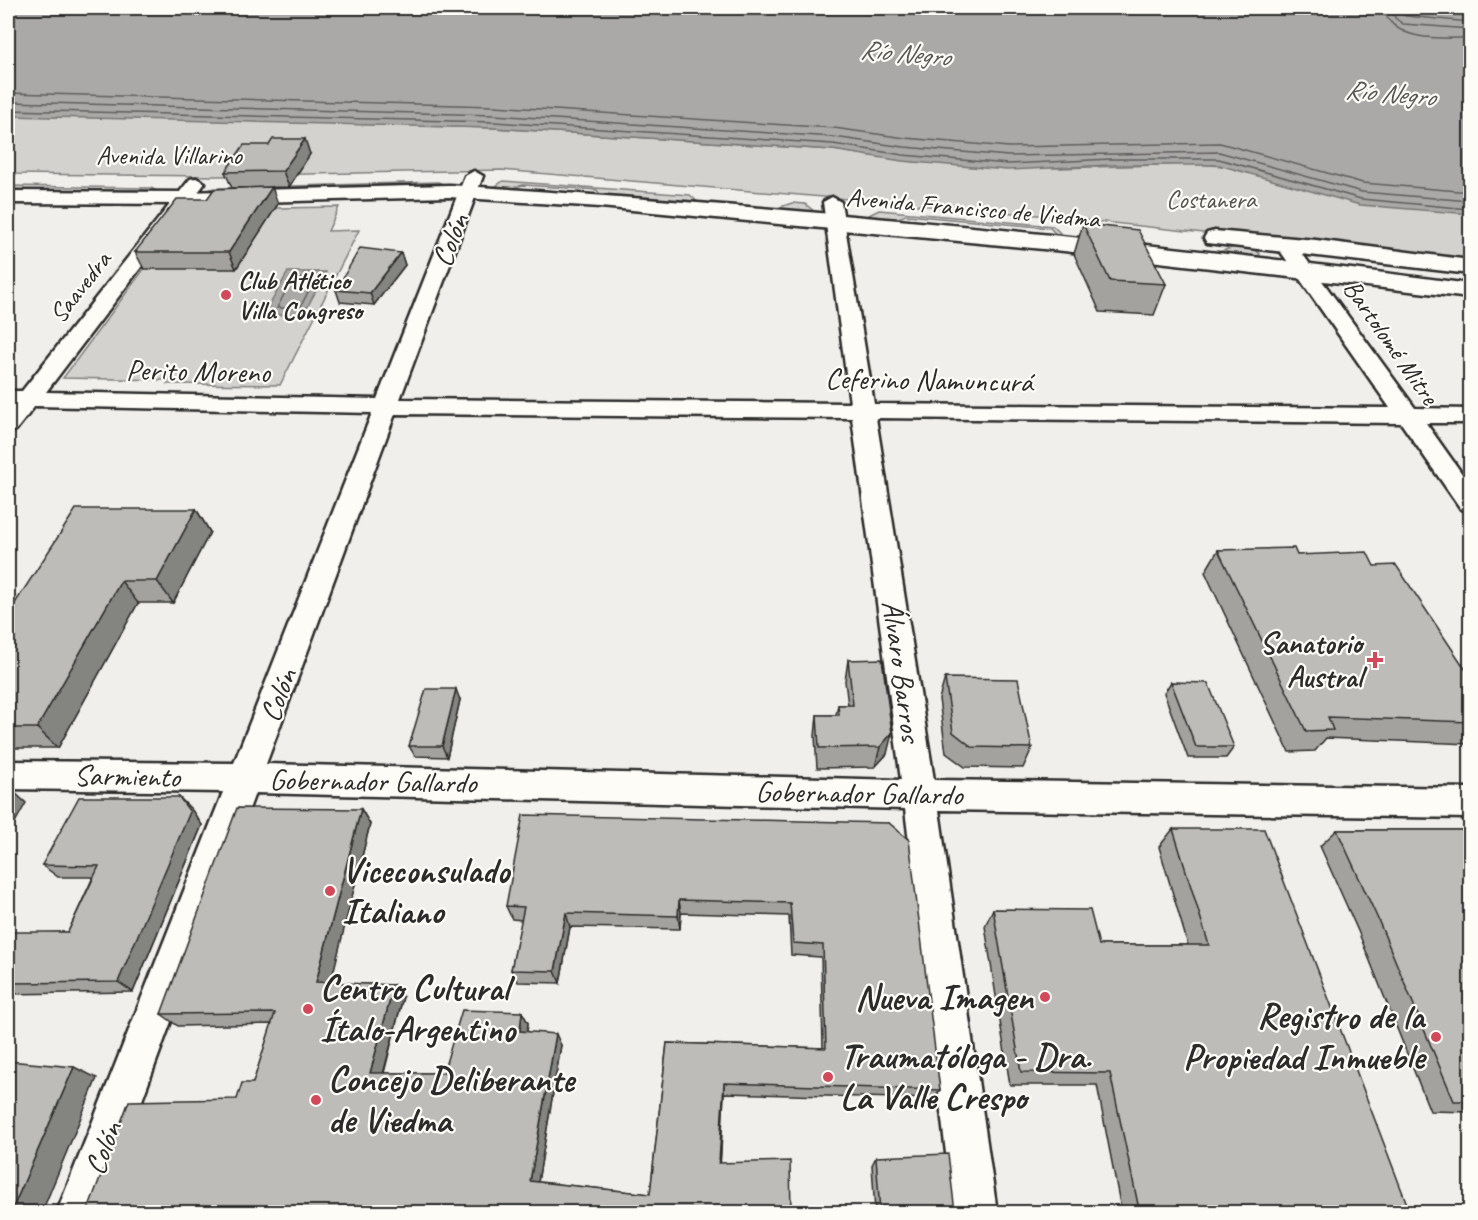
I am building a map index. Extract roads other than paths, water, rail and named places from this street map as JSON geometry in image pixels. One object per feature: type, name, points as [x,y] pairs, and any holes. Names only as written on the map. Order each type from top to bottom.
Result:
[{"type":"main road","name":"Avenida Villarino","points":[[8,180],[190,191]]},
{"type":"main road","name":"Avenida Villarino","points":[[8,197],[471,184]]},
{"type":"main road","name":"Avenida Francisco de Viedma","points":[[471,184],[834,213],[1064,244],[1305,270],[1470,291]]},
{"type":"main road","name":"Avenida Francisco de Viedma","points":[[834,213],[900,208]]},
{"type":"main road","points":[[1199,237],[1470,267]]},
{"type":"street","name":"Colón","points":[[79,1212],[247,778],[471,184]]},
{"type":"street","name":"Saavedra","points":[[8,425],[17,398],[190,191]]},
{"type":"street","name":"Álvaro Barros","points":[[834,213],[920,795],[975,1212]]},
{"type":"street","name":"Bartolomé Mitre","points":[[1286,245],[1470,502]]},
{"type":"street","name":"Perito Moreno","points":[[17,398],[387,406]]},
{"type":"street","name":"Ceferino Namuncurá","points":[[387,406],[1470,416]]},
{"type":"street","name":"Sarmiento","points":[[8,775],[247,778]]},
{"type":"street","name":"Gobernador Gallardo","points":[[247,778],[920,795],[1470,803]]},
{"type":"water","name":"Río Negro","points":[[8,8],[1376,8],[1470,16],[1470,214],[1360,205],[1219,165],[1111,165],[1007,170],[902,161],[833,150],[493,128],[8,116]]},
{"type":"water","points":[[288,272],[326,272],[303,315],[264,315]]},
{"type":"place","name":"Club Atlético Villa Congreso","points":[[226,295]]},
{"type":"place","name":"Sanatorio Austral","points":[[1375,660]]},
{"type":"place","name":"Viceconsulado Italiano","points":[[330,891]]},
{"type":"place","name":"Nueva Imagen","points":[[1045,997]]},
{"type":"place","name":"Centro Cultural Ítalo-Argentino","points":[[308,1009]]},
{"type":"place","name":"Registro de la Propiedad Inmueble","points":[[1436,1037]]},
{"type":"place","name":"Traumatóloga - Dra. La Valle Crespo","points":[[828,1077]]},
{"type":"place","name":"Concejo Deliberante de Viedma","points":[[316,1100]]},
{"type":"park label","name":"Costanera","points":[[1211,199]]}]
